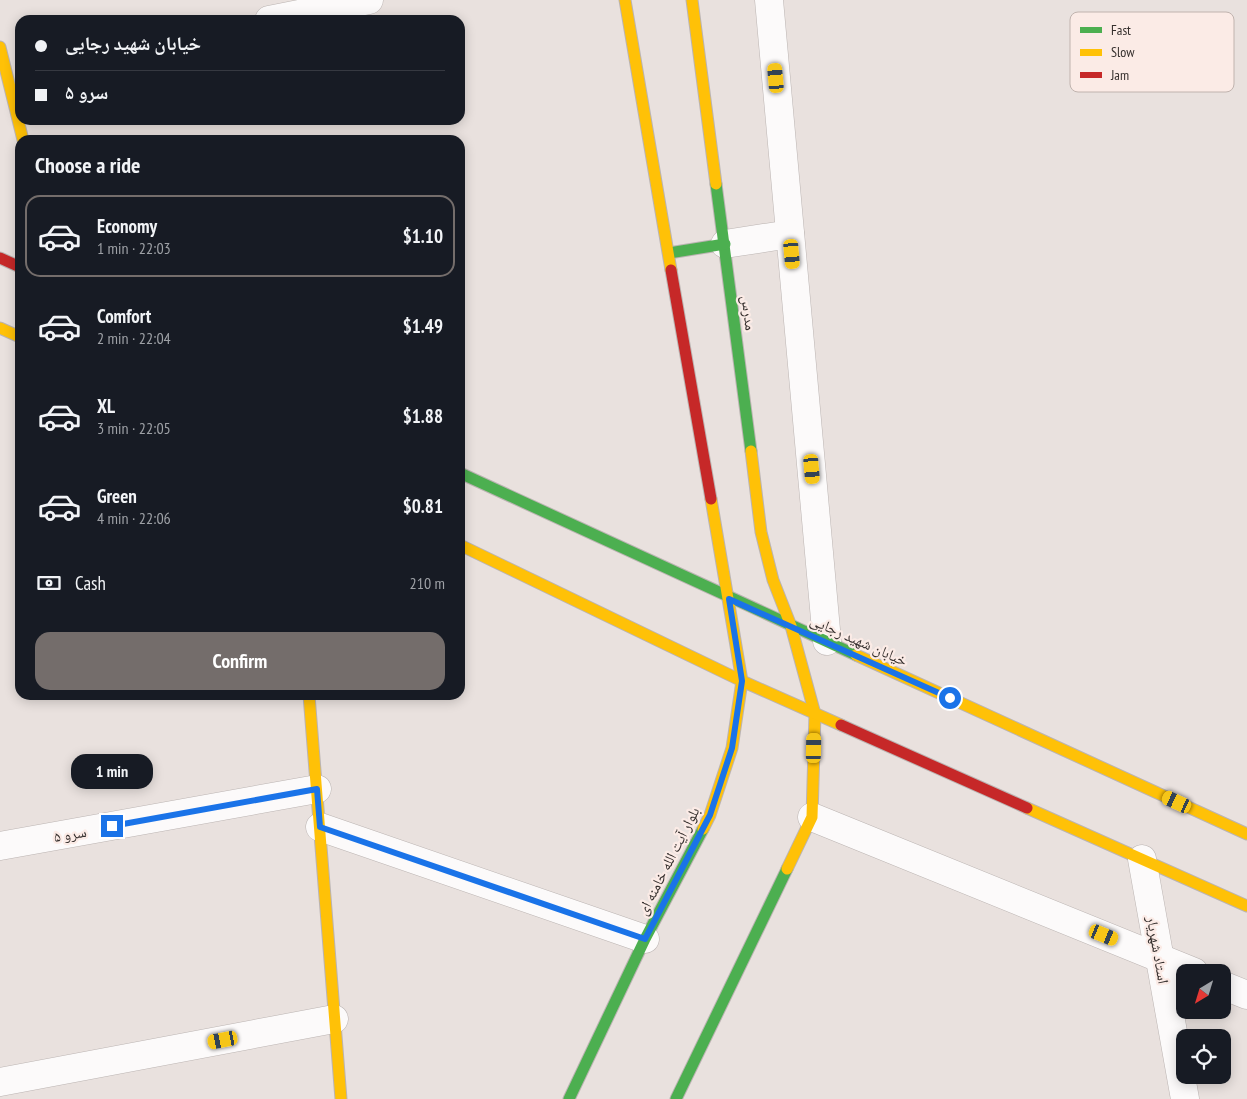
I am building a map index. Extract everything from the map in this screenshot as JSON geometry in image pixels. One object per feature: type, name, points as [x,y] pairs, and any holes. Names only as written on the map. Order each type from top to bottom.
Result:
[{"type":"street","points":[[294,15],[368,0]]},
{"type":"street","points":[[626,0],[729,599]]},
{"type":"street","name":"مدرس","points":[[692,0],[761,532],[773,580],[791,626],[815,714]]},
{"type":"street","points":[[769,0],[827,641]]},
{"type":"street","points":[[0,47],[13,71],[15,85]]},
{"type":"street","points":[[669,253],[790,234]]},
{"type":"street","points":[[0,258],[15,265]]},
{"type":"street","points":[[0,328],[15,335]]},
{"type":"street","name":"خیابان شهید رجایی","points":[[465,475],[729,599],[827,641],[1247,834]]},
{"type":"street","points":[[465,547],[742,681],[1247,906]]},
{"type":"street","name":"بلوار آیت الله خامنه ای","points":[[569,1099],[645,939],[710,815],[732,748],[742,681],[729,599]]},
{"type":"street","points":[[309,700],[341,1099]]},
{"type":"street","points":[[676,1099],[812,816],[815,714]]},
{"type":"street","name":"سرو ۵","points":[[0,846],[317,789]]},
{"type":"street","points":[[812,816],[1176,964]]},
{"type":"street","points":[[320,827],[645,939]]},
{"type":"street","name":"استاد شهریار","points":[[1142,859],[1185,1099]]},
{"type":"street","points":[[1231,989],[1247,996]]},
{"type":"street","points":[[0,1082],[334,1019]]},
{"type":"traffic: fast","points":[[716,184],[751,451]]},
{"type":"traffic: fast","points":[[669,253],[725,244]]},
{"type":"traffic: fast","points":[[465,475],[856,655]]},
{"type":"traffic: fast","points":[[569,1099],[645,939],[703,829]]},
{"type":"traffic: fast","points":[[676,1099],[787,869]]},
{"type":"traffic: slow","points":[[625,0],[671,270]]},
{"type":"traffic: slow","points":[[692,0],[716,184]]},
{"type":"traffic: slow","points":[[0,47],[15,108]]},
{"type":"traffic: slow","points":[[19,125],[22,135]]},
{"type":"traffic: slow","points":[[0,328],[15,335]]},
{"type":"traffic: slow","points":[[751,451],[761,532],[773,580],[791,626],[815,714],[812,817],[787,869]]},
{"type":"traffic: slow","points":[[703,829],[710,815],[732,748],[742,681],[711,499]]},
{"type":"traffic: slow","points":[[465,547],[742,681],[841,725]]},
{"type":"traffic: slow","points":[[856,655],[1247,834]]},
{"type":"traffic: slow","points":[[309,700],[341,1099]]},
{"type":"traffic: slow","points":[[1027,808],[1247,906]]},
{"type":"traffic: jam","points":[[0,258],[15,265]]},
{"type":"traffic: jam","points":[[671,270],[711,499]]},
{"type":"traffic: jam","points":[[841,725],[1027,808]]},
{"type":"route","points":[[112,826],[317,789],[320,827],[645,939],[710,815],[732,748],[742,681],[729,599],[827,641],[950,698]]}]
